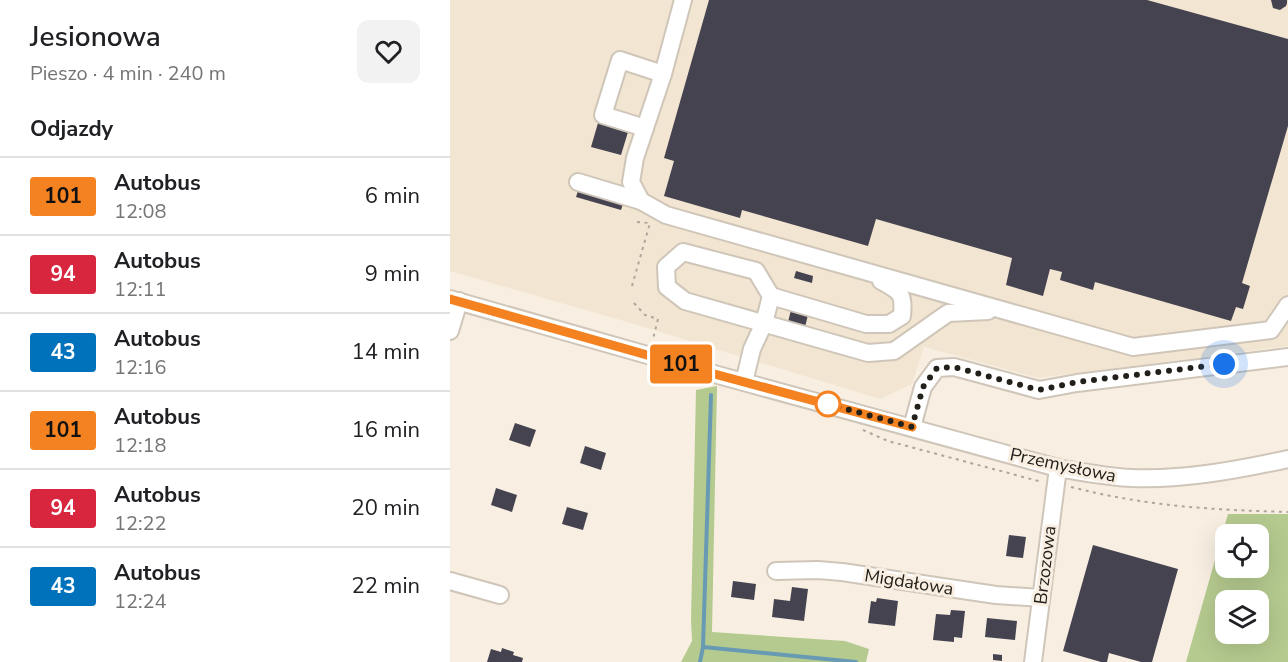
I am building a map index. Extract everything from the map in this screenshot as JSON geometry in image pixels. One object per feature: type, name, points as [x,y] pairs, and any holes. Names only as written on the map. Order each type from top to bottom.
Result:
[{"type":"street","points":[[641,201],[631,183],[635,158],[663,74],[683,0]]},
{"type":"street","points":[[645,128],[603,115],[620,60],[663,74]]},
{"type":"street","points":[[578,182],[641,201],[666,215],[1133,347],[1271,330],[1282,322],[1288,305]]},
{"type":"street","points":[[862,270],[899,292],[903,301],[902,316],[890,324],[866,324],[771,296],[756,271],[683,252],[666,267],[667,287],[685,301],[868,353],[894,351],[948,313],[978,311],[1014,313]]},
{"type":"street","points":[[744,382],[752,349],[764,323],[771,296]]},
{"type":"street","points":[[450,331],[455,300]]},
{"type":"street","name":"Przemysłowa","points":[[455,300],[1058,468],[1101,476],[1164,478],[1238,469],[1288,459]]},
{"type":"street","points":[[722,311],[748,331],[752,349]]},
{"type":"street","points":[[912,427],[923,387],[937,368],[954,367],[1039,390],[1077,382],[1288,357]]},
{"type":"street","name":"Brzozowa","points":[[1034,662],[1058,468]]},
{"type":"street","name":"Migdałowa","points":[[776,571],[842,572],[996,595],[1041,598]]},
{"type":"street","points":[[450,581],[500,595]]},
{"type":"path","points":[[632,286],[650,223]]},
{"type":"path","points":[[634,303],[645,315],[658,320],[652,339]]},
{"type":"path","points":[[1063,485],[1121,499],[1167,506],[1288,512]]},
{"type":"shaded area","points":[[450,0],[1288,0],[1288,346],[1038,378],[924,347],[912,384],[880,399],[450,271]]},
{"type":"green space","points":[[717,386],[712,632],[845,641],[869,649],[866,662],[681,662],[692,641],[696,390]]},
{"type":"green space","points":[[1228,514],[1288,514],[1288,662],[1186,662],[1215,560],[1215,578],[1269,578],[1269,524],[1225,524]]},
{"type":"building","points":[[709,0],[1147,0],[1288,39],[1288,126],[1242,283],[1250,286],[1243,309],[1236,307],[1231,321],[1095,282],[1093,290],[1060,280],[1062,272],[1050,269],[1043,296],[1006,285],[1012,258],[876,219],[868,246],[742,210],[740,218],[664,196],[674,161],[664,158]]},
{"type":"building","points":[[1271,0],[1287,0],[1287,3],[1280,10],[1273,8]]},
{"type":"building","points":[[598,123],[628,132],[621,155],[591,147]]},
{"type":"building","points":[[578,191],[623,204],[621,210],[576,197]]},
{"type":"building","points":[[796,271],[813,276],[812,283],[794,278]]},
{"type":"building","points":[[791,310],[808,315],[805,327],[788,322]]},
{"type":"building","points":[[515,423],[536,430],[530,447],[509,440]]},
{"type":"building","points":[[585,446],[606,453],[601,470],[580,463]]},
{"type":"building","points":[[496,488],[517,495],[512,512],[491,505]]},
{"type":"building","points":[[567,507],[588,513],[583,530],[562,524]]},
{"type":"building","points":[[1009,535],[1026,537],[1023,558],[1006,556]]},
{"type":"building","points":[[1093,545],[1178,569],[1152,662],[1141,662],[1109,653],[1107,662],[1101,662],[1063,651]]},
{"type":"building","points":[[733,581],[756,584],[754,600],[731,597]]},
{"type":"building","points":[[792,587],[808,589],[804,621],[772,617],[774,599],[790,601]]},
{"type":"building","points":[[877,598],[898,601],[895,626],[868,623],[871,601],[876,602]]},
{"type":"building","points":[[951,610],[965,611],[962,638],[954,637],[954,642],[933,640],[936,614],[950,615]]},
{"type":"building","points":[[987,618],[1017,621],[1015,640],[985,637]]},
{"type":"building","points":[[502,648],[523,658],[522,662],[487,662],[491,649],[501,652]]},
{"type":"building","points":[[993,654],[1002,655],[1002,661],[993,660]]},
{"type":"waterway","points":[[700,662],[703,647],[711,395]]},
{"type":"waterway","points":[[703,647],[856,662]]},
{"type":"bus line","name":"101","points":[[450,299],[912,427]]},
{"type":"route","points":[[828,404],[912,427],[923,387],[937,368],[954,367],[1039,390],[1077,382],[1224,364]]}]
